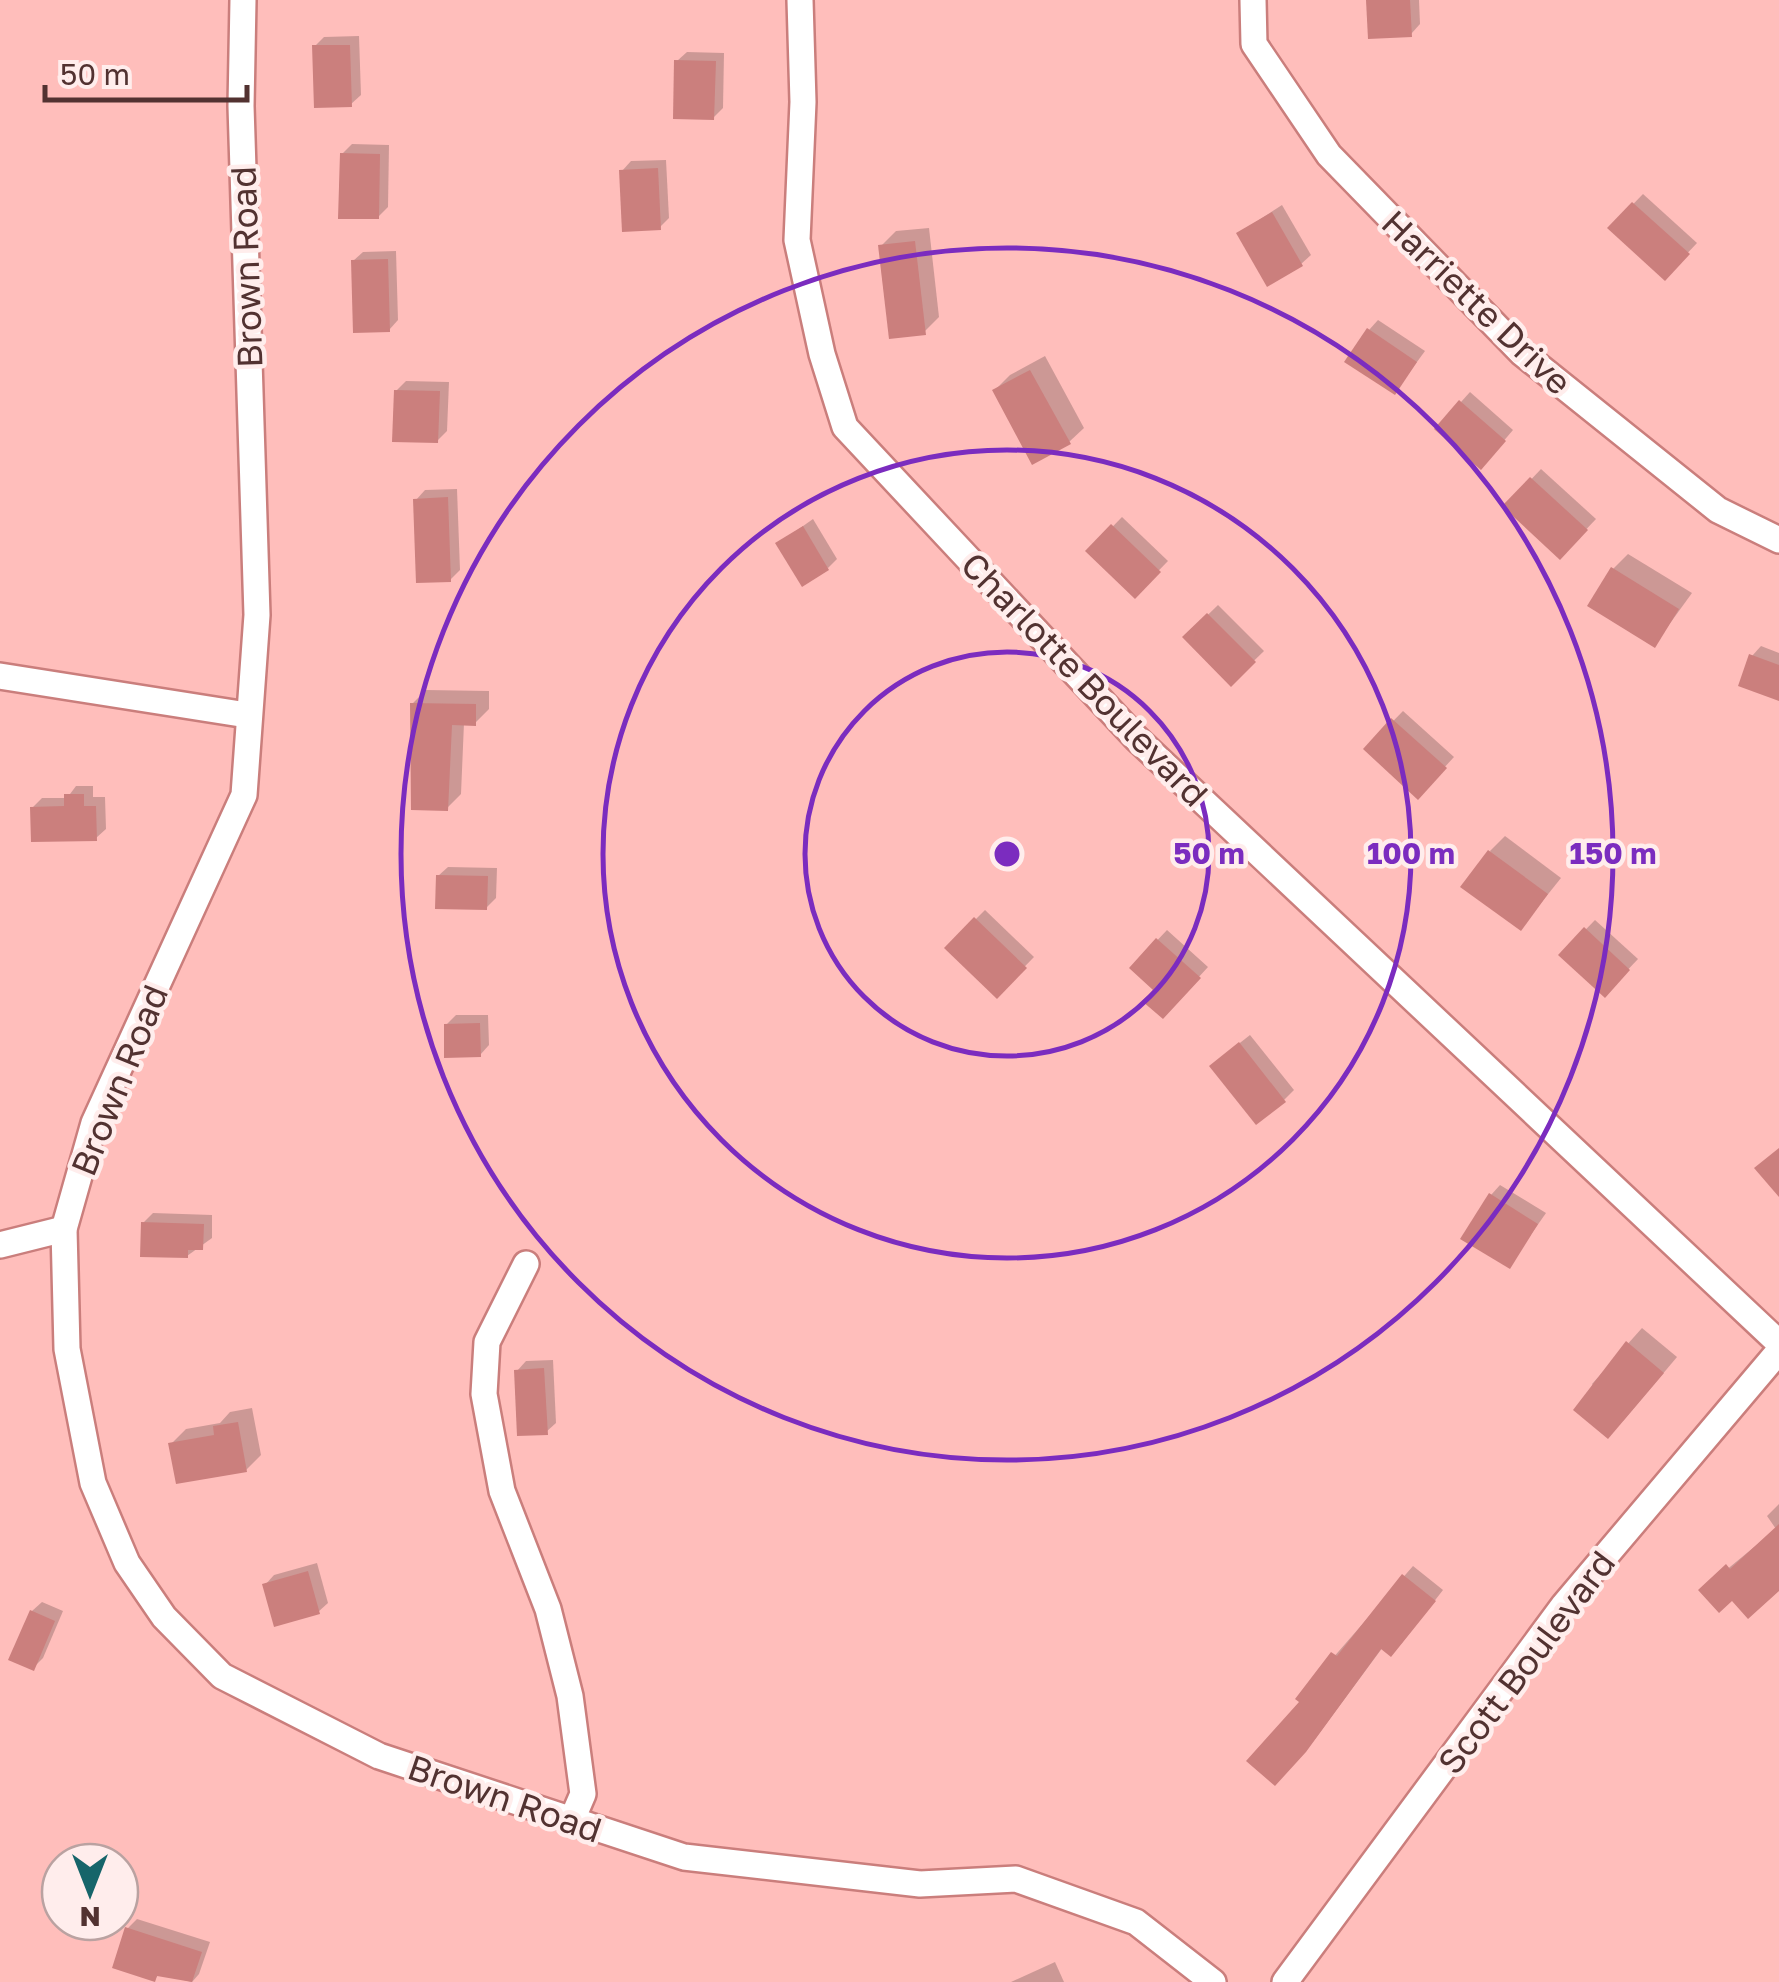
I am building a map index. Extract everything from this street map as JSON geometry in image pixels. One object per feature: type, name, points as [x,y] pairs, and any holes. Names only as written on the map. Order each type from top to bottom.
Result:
[{"type":"street","name":"Brown Road","points":[[242,0],[241,106],[257,615],[244,794],[94,1123],[64,1230],[67,1349],[92,1483],[127,1564],[164,1617],[222,1676],[379,1756],[684,1856],[920,1884],[1016,1878],[1136,1922],[1212,1982]]},
{"type":"street","name":"Charlotte Boulevard","points":[[800,0],[803,102],[797,240],[822,354],[845,428],[1136,738],[1779,1347]]},
{"type":"street","name":"Harriette Drive","points":[[1253,0],[1254,44],[1342,170],[1522,353],[1718,510],[1779,540]]},
{"type":"street","points":[[0,676],[247,715]]},
{"type":"street","points":[[0,1245],[64,1230]]},
{"type":"street","points":[[526,1264],[488,1342],[484,1394],[502,1491],[548,1609],[570,1696],[583,1794],[571,1822]]},
{"type":"street","name":"Scott Boulevard","points":[[1284,1982],[1564,1604],[1779,1347]]},
{"type":"building","points":[[1366,0],[1410,0],[1412,37],[1368,39]]},
{"type":"building","points":[[312,45],[350,45],[352,107],[314,108]]},
{"type":"building","points":[[674,60],[716,61],[714,120],[673,119]]},
{"type":"building","points":[[340,153],[380,154],[379,219],[338,219]]},
{"type":"building","points":[[658,168],[661,230],[622,232],[619,170]]},
{"type":"building","points":[[1632,202],[1690,254],[1665,281],[1607,228]]},
{"type":"building","points":[[1272,212],[1303,266],[1267,287],[1236,233]]},
{"type":"building","points":[[915,241],[926,335],[889,339],[878,245]]},
{"type":"building","points":[[388,259],[390,332],[353,333],[351,260]]},
{"type":"building","points":[[1367,328],[1417,362],[1395,395],[1344,362]]},
{"type":"building","points":[[1030,370],[1071,444],[1032,465],[992,390]]},
{"type":"building","points":[[394,390],[440,391],[438,443],[392,442]]},
{"type":"building","points":[[1459,400],[1506,441],[1481,470],[1434,429]]},
{"type":"building","points":[[1530,477],[1588,530],[1560,560],[1502,506]]},
{"type":"building","points":[[448,497],[451,582],[416,583],[413,499]]},
{"type":"building","points":[[1111,524],[1161,572],[1135,599],[1085,551]]},
{"type":"building","points":[[803,526],[829,570],[802,587],[775,543]]},
{"type":"building","points":[[1611,567],[1679,609],[1655,648],[1587,606]]},
{"type":"building","points":[[1207,613],[1256,662],[1231,687],[1182,637]]},
{"type":"building","points":[[1749,654],[1779,665],[1779,701],[1738,686]]},
{"type":"building","points":[[410,703],[476,704],[476,726],[452,725],[448,811],[411,810]]},
{"type":"building","points":[[1391,718],[1447,768],[1418,800],[1363,749]]},
{"type":"building","points":[[64,794],[84,794],[84,806],[96,806],[97,841],[31,842],[30,807],[64,806]]},
{"type":"building","points":[[1488,850],[1548,894],[1521,931],[1460,887]]},
{"type":"building","points":[[436,875],[488,876],[487,910],[435,909]]},
{"type":"building","points":[[974,917],[1027,968],[997,999],[944,948]]},
{"type":"building","points":[[1584,927],[1630,970],[1605,998],[1558,955]]},
{"type":"building","points":[[1156,938],[1201,978],[1163,1019],[1142,1001],[1153,990],[1129,968]]},
{"type":"building","points":[[480,1023],[481,1057],[444,1058],[444,1024]]},
{"type":"building","points":[[1239,1042],[1286,1102],[1256,1125],[1209,1066]]},
{"type":"building","points":[[1779,1148],[1779,1197],[1754,1168]]},
{"type":"building","points":[[1489,1193],[1538,1224],[1510,1269],[1460,1239]]},
{"type":"building","points":[[141,1222],[204,1224],[203,1250],[188,1250],[188,1258],[140,1257]]},
{"type":"building","points":[[1626,1341],[1664,1373],[1608,1439],[1573,1410]]},
{"type":"building","points":[[544,1368],[548,1435],[517,1436],[514,1370]]},
{"type":"building","points":[[238,1422],[247,1472],[176,1484],[168,1443],[214,1435],[213,1426]]},
{"type":"building","points":[[1779,1524],[1779,1591],[1748,1619],[1732,1601],[1719,1613],[1698,1590],[1726,1564],[1730,1569]]},
{"type":"building","points":[[308,1571],[320,1614],[274,1627],[262,1584]]},
{"type":"building","points":[[1402,1574],[1436,1601],[1391,1657],[1381,1649],[1306,1752],[1275,1786],[1246,1761],[1299,1702],[1295,1699],[1331,1652],[1337,1656]]},
{"type":"building","points":[[30,1610],[55,1621],[34,1671],[8,1660]]},
{"type":"building","points":[[140,1932],[202,1952],[192,1982],[157,1976],[155,1982],[112,1968],[120,1942],[140,1942]]}]
